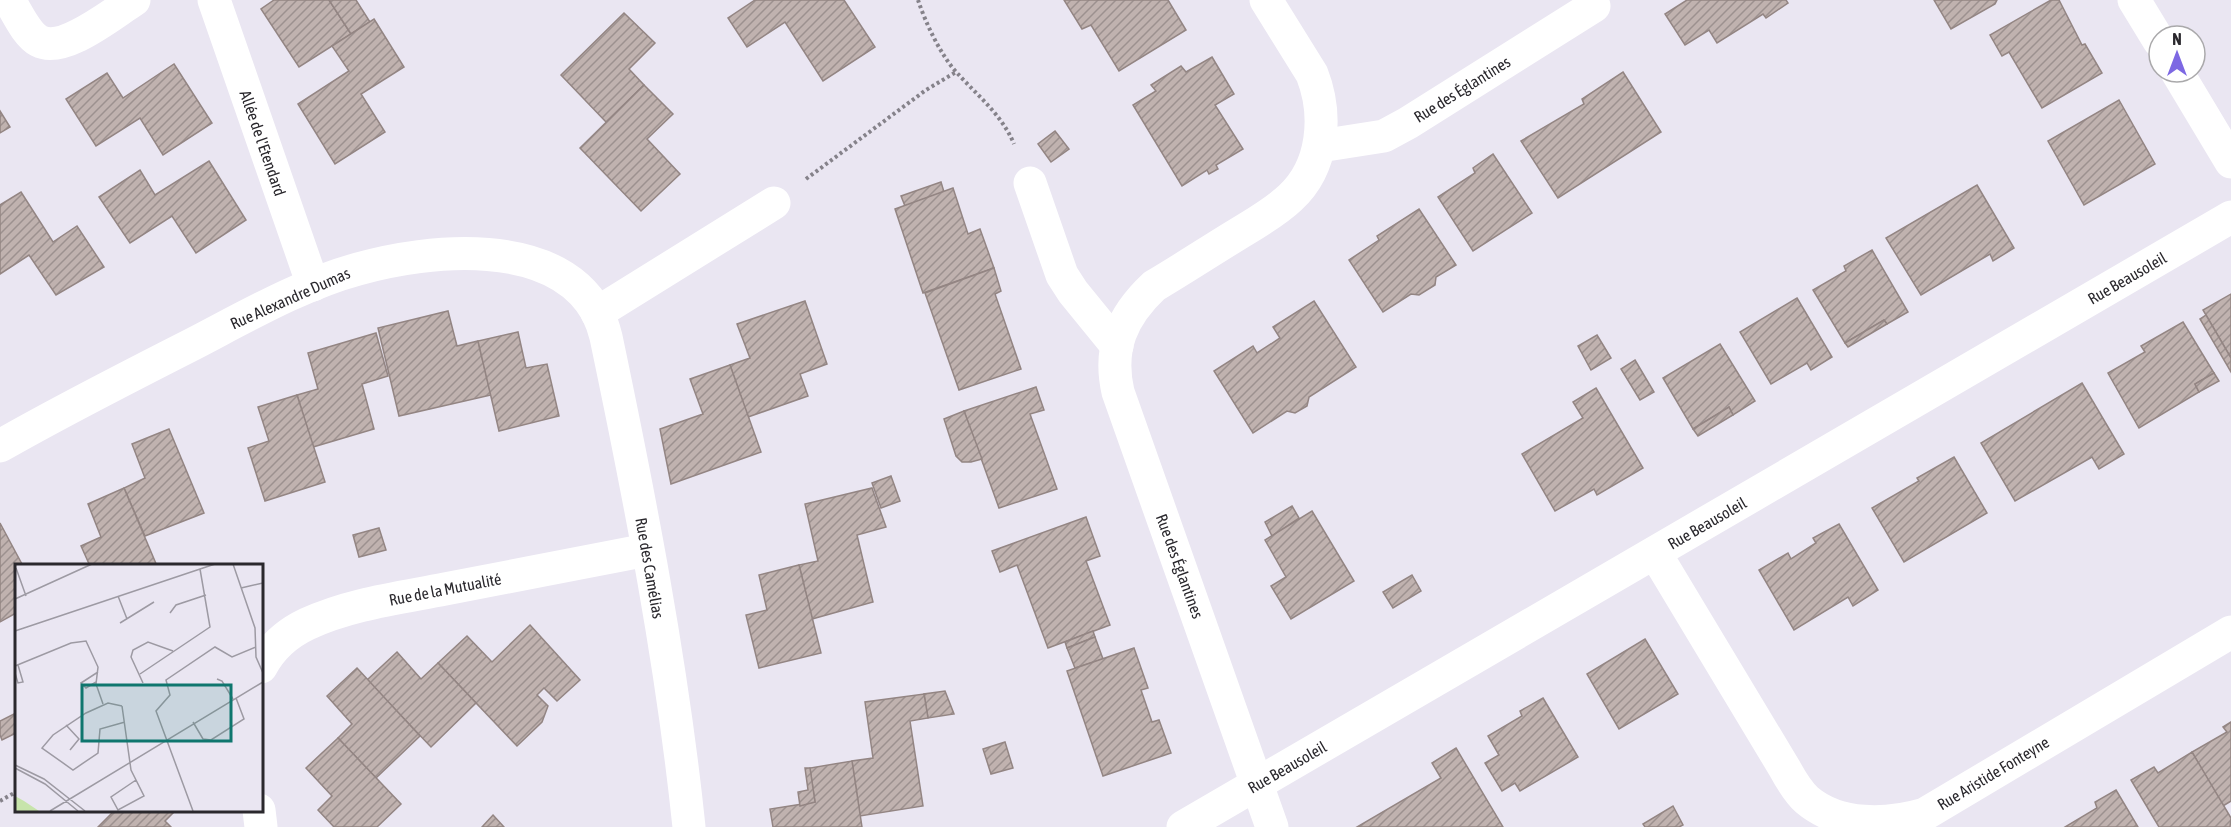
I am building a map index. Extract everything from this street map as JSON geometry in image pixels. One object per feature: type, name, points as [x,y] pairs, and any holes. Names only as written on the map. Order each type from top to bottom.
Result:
[{"type":"street","points":[[9,0],[32,35],[39,41],[49,44],[68,40],[134,0]]},
{"type":"street","name":"Allée de l'Etendard","points":[[214,0],[313,285]]},
{"type":"street","name":"Rue des Églantines","points":[[1266,0],[1312,74],[1317,87],[1322,114],[1320,146],[1308,177],[1277,209],[1154,286],[1126,319],[1117,345],[1114,364],[1118,392],[1272,827]]},
{"type":"street","points":[[2134,0],[2149,24]]},
{"type":"street","name":"Rue des Églantines","points":[[1320,146],[1384,136],[1594,6]]},
{"type":"street","points":[[2184,84],[2231,162]]},
{"type":"street","points":[[1030,183],[1062,275],[1073,292],[1117,345]]},
{"type":"street","points":[[597,313],[774,203]]},
{"type":"street","name":"Rue Beausoleil","points":[[1183,827],[2231,218]]},
{"type":"street","name":"Rue Alexandre Dumas","points":[[0,446],[201,339],[313,285],[359,268],[453,253],[489,254],[534,264],[562,276],[582,292],[597,313]]},
{"type":"street","name":"Rue des Camélias","points":[[597,313],[606,337],[647,550],[676,718],[689,827]]},
{"type":"street","name":"Rue de la Mutualité","points":[[262,666],[277,645],[290,634],[330,615],[382,602],[647,550]]},
{"type":"street","name":"Rue Aristide Fonteyne","points":[[1655,553],[1805,799],[1818,808],[1836,815],[1865,822],[1906,820],[1925,814],[2231,632]]},
{"type":"street","points":[[259,812],[261,827]]},
{"type":"path","points":[[918,0],[926,21],[956,72],[992,108],[1012,139],[1030,183]]},
{"type":"path","points":[[774,203],[926,90],[956,72]]},
{"type":"path","points":[[0,801],[15,793]]},
{"type":"building","points":[[274,0],[329,0],[351,34],[299,67],[261,9]]},
{"type":"building","points":[[329,0],[356,0],[370,22],[351,34]]},
{"type":"building","points":[[755,0],[844,0],[875,47],[823,81],[785,22],[747,47],[728,18]]},
{"type":"building","points":[[1064,0],[1168,0],[1186,30],[1119,71],[1091,25],[1082,29]]},
{"type":"building","points":[[1687,0],[1786,0],[1788,3],[1766,18],[1763,14],[1717,43],[1709,30],[1685,45],[1665,14]]},
{"type":"building","points":[[1934,0],[1997,0],[1995,4],[1951,29]]},
{"type":"building","points":[[2051,0],[2059,0],[2082,45],[2085,44],[2102,73],[2042,108],[2009,52],[2002,56],[1990,35]]},
{"type":"building","points":[[624,13],[655,43],[629,69],[644,85],[606,122],[561,75]]},
{"type":"building","points":[[374,19],[404,67],[361,94],[385,132],[335,164],[298,104],[349,71],[332,46]]},
{"type":"building","points":[[1212,57],[1234,94],[1215,105],[1243,149],[1216,165],[1218,169],[1209,174],[1207,170],[1182,186],[1133,105],[1156,91],[1151,85],[1181,66],[1186,72]]},
{"type":"building","points":[[174,64],[212,123],[163,155],[140,118],[96,146],[66,99],[107,73],[123,98]]},
{"type":"building","points":[[1623,72],[1661,132],[1558,198],[1521,141],[1584,104],[1582,99]]},
{"type":"building","points":[[644,85],[673,114],[647,139],[680,174],[641,211],[580,148]]},
{"type":"building","points":[[2119,100],[2155,164],[2084,205],[2048,141]]},
{"type":"building","points":[[0,111],[10,127],[0,133]]},
{"type":"building","points":[[1055,131],[1069,149],[1051,162],[1038,144]]},
{"type":"building","points":[[1493,154],[1532,213],[1473,251],[1438,197],[1475,173],[1473,168]]},
{"type":"building","points":[[209,161],[246,220],[196,253],[172,216],[130,243],[99,197],[140,170],[155,195]]},
{"type":"building","points":[[941,182],[944,192],[905,206],[901,196]]},
{"type":"building","points":[[1977,185],[2014,248],[1993,261],[1990,254],[1921,295],[1886,238]]},
{"type":"building","points":[[953,188],[968,234],[980,229],[994,268],[923,293],[895,209]]},
{"type":"building","points":[[21,192],[53,242],[77,226],[104,267],[56,295],[29,255],[0,274],[0,205]]},
{"type":"building","points":[[1419,209],[1456,265],[1436,277],[1435,285],[1419,295],[1411,294],[1383,312],[1349,260],[1379,240],[1377,236]]},
{"type":"building","points":[[1872,250],[1908,312],[1887,324],[1884,320],[1845,343],[1813,290],[1846,271],[1844,266]]},
{"type":"building","points":[[994,268],[1001,291],[995,294],[1021,369],[959,390],[925,293]]},
{"type":"building","points":[[2231,294],[2231,358],[2203,310]]},
{"type":"building","points":[[1797,298],[1832,357],[1811,370],[1807,363],[1771,384],[1740,332]]},
{"type":"building","points":[[805,301],[827,364],[800,374],[808,396],[748,417],[730,365],[750,358],[737,324]]},
{"type":"building","points":[[1314,301],[1356,367],[1309,397],[1307,406],[1295,413],[1287,411],[1253,433],[1214,371],[1253,346],[1257,353],[1280,338],[1273,327]]},
{"type":"building","points":[[448,311],[457,346],[478,341],[491,395],[399,416],[378,328]]},
{"type":"building","points":[[2206,315],[2231,358],[2231,372],[2200,319]]},
{"type":"building","points":[[1884,320],[1887,324],[1848,347],[1845,343]]},
{"type":"building","points":[[2183,322],[2214,373],[2195,384],[2199,392],[2139,428],[2108,373],[2145,352],[2141,346]]},
{"type":"building","points":[[518,332],[526,368],[547,364],[559,416],[499,431],[478,341]]},
{"type":"building","points":[[376,333],[388,376],[362,384],[374,429],[313,447],[297,395],[318,389],[308,353]]},
{"type":"building","points":[[1597,335],[1611,358],[1591,370],[1578,346]]},
{"type":"building","points":[[1720,344],[1755,401],[1733,415],[1729,407],[1693,429],[1663,378]]},
{"type":"building","points":[[1635,360],[1654,392],[1640,400],[1621,369]]},
{"type":"building","points":[[730,365],[761,452],[671,484],[660,429],[703,414],[690,379]]},
{"type":"building","points":[[2214,373],[2219,381],[2199,392],[2195,384]]},
{"type":"building","points":[[2082,383],[2124,454],[2099,469],[2092,457],[2015,501],[1981,443]]},
{"type":"building","points":[[1036,387],[1044,410],[1030,414],[1057,489],[999,508],[964,411]]},
{"type":"building","points":[[1596,388],[1643,468],[1597,495],[1594,489],[1555,511],[1522,454],[1583,418],[1573,402]]},
{"type":"building","points":[[297,395],[325,482],[265,501],[248,448],[269,441],[258,407]]},
{"type":"building","points":[[1729,407],[1733,415],[1698,436],[1693,429]]},
{"type":"building","points":[[964,411],[982,459],[971,462],[962,462],[956,456],[944,419]]},
{"type":"building","points":[[169,429],[204,513],[145,536],[124,488],[145,478],[132,444]]},
{"type":"building","points":[[1954,457],[1987,513],[1904,562],[1872,508],[1919,481],[1917,478]]},
{"type":"building","points":[[891,476],[900,501],[881,508],[872,483]]},
{"type":"building","points":[[124,488],[156,564],[89,564],[81,546],[101,537],[88,504]]},
{"type":"building","points":[[872,488],[886,527],[857,535],[873,602],[812,619],[799,565],[818,561],[805,504]]},
{"type":"building","points":[[1292,506],[1299,518],[1272,536],[1265,522]]},
{"type":"building","points":[[1312,511],[1354,581],[1291,619],[1271,586],[1286,577],[1265,540]]},
{"type":"building","points":[[1086,517],[1100,556],[1086,561],[1110,625],[1048,648],[1017,565],[1000,572],[992,551]]},
{"type":"building","points":[[0,523],[22,564],[15,564],[15,614],[0,622]]},
{"type":"building","points":[[1839,524],[1878,590],[1853,606],[1848,597],[1794,630],[1759,570],[1788,553],[1791,559],[1816,543],[1813,538]]},
{"type":"building","points":[[379,528],[386,550],[359,557],[353,535]]},
{"type":"building","points":[[799,565],[821,653],[759,668],[746,615],[767,610],[759,575]]},
{"type":"building","points":[[1412,575],[1421,591],[1393,608],[1383,592]]},
{"type":"building","points":[[530,625],[580,680],[557,701],[544,688],[537,695],[548,706],[542,722],[517,746],[438,663],[467,636],[492,662]]},
{"type":"building","points":[[1093,631],[1095,637],[1067,648],[1065,642]]},
{"type":"building","points":[[1095,637],[1103,659],[1075,668],[1067,648]]},
{"type":"building","points":[[1645,639],[1678,694],[1619,729],[1587,674]]},
{"type":"building","points":[[1134,648],[1148,688],[1141,690],[1152,722],[1159,720],[1171,753],[1103,776],[1067,671]]},
{"type":"building","points":[[397,652],[421,679],[438,663],[476,703],[431,747],[367,680]]},
{"type":"building","points":[[357,668],[420,736],[376,778],[338,738],[352,724],[327,696]]},
{"type":"building","points":[[945,691],[954,714],[928,718],[924,694]]},
{"type":"building","points":[[924,694],[928,718],[910,721],[923,806],[860,816],[852,761],[873,758],[865,702]]},
{"type":"building","points":[[1543,698],[1578,757],[1520,791],[1515,783],[1502,791],[1485,763],[1499,755],[1488,736],[1522,716],[1520,711]]},
{"type":"building","points":[[15,714],[15,734],[2,740],[0,721]]},
{"type":"building","points":[[2231,722],[2231,801],[2223,806],[2192,752],[2227,732],[2223,727]]},
{"type":"building","points":[[338,738],[401,804],[377,827],[334,827],[318,810],[332,796],[306,768]]},
{"type":"building","points":[[1005,742],[1013,768],[991,774],[983,749]]},
{"type":"building","points":[[1456,748],[1503,827],[1357,827],[1441,778],[1432,763]]},
{"type":"building","points":[[2192,752],[2231,818],[2230,827],[2159,827],[2131,780],[2154,767],[2158,773]]},
{"type":"building","points":[[852,761],[862,827],[773,827],[770,809],[815,802],[810,768]]},
{"type":"building","points":[[805,768],[810,768],[815,802],[800,806],[798,792],[808,790]]},
{"type":"building","points":[[2116,790],[2138,827],[2065,827],[2097,808],[2095,802]]},
{"type":"building","points":[[1673,806],[1683,825],[1645,827],[1643,824]]},
{"type":"building","points":[[113,812],[174,812],[165,821],[171,827],[98,827]]},
{"type":"building","points":[[493,815],[504,827],[482,827]]}]
